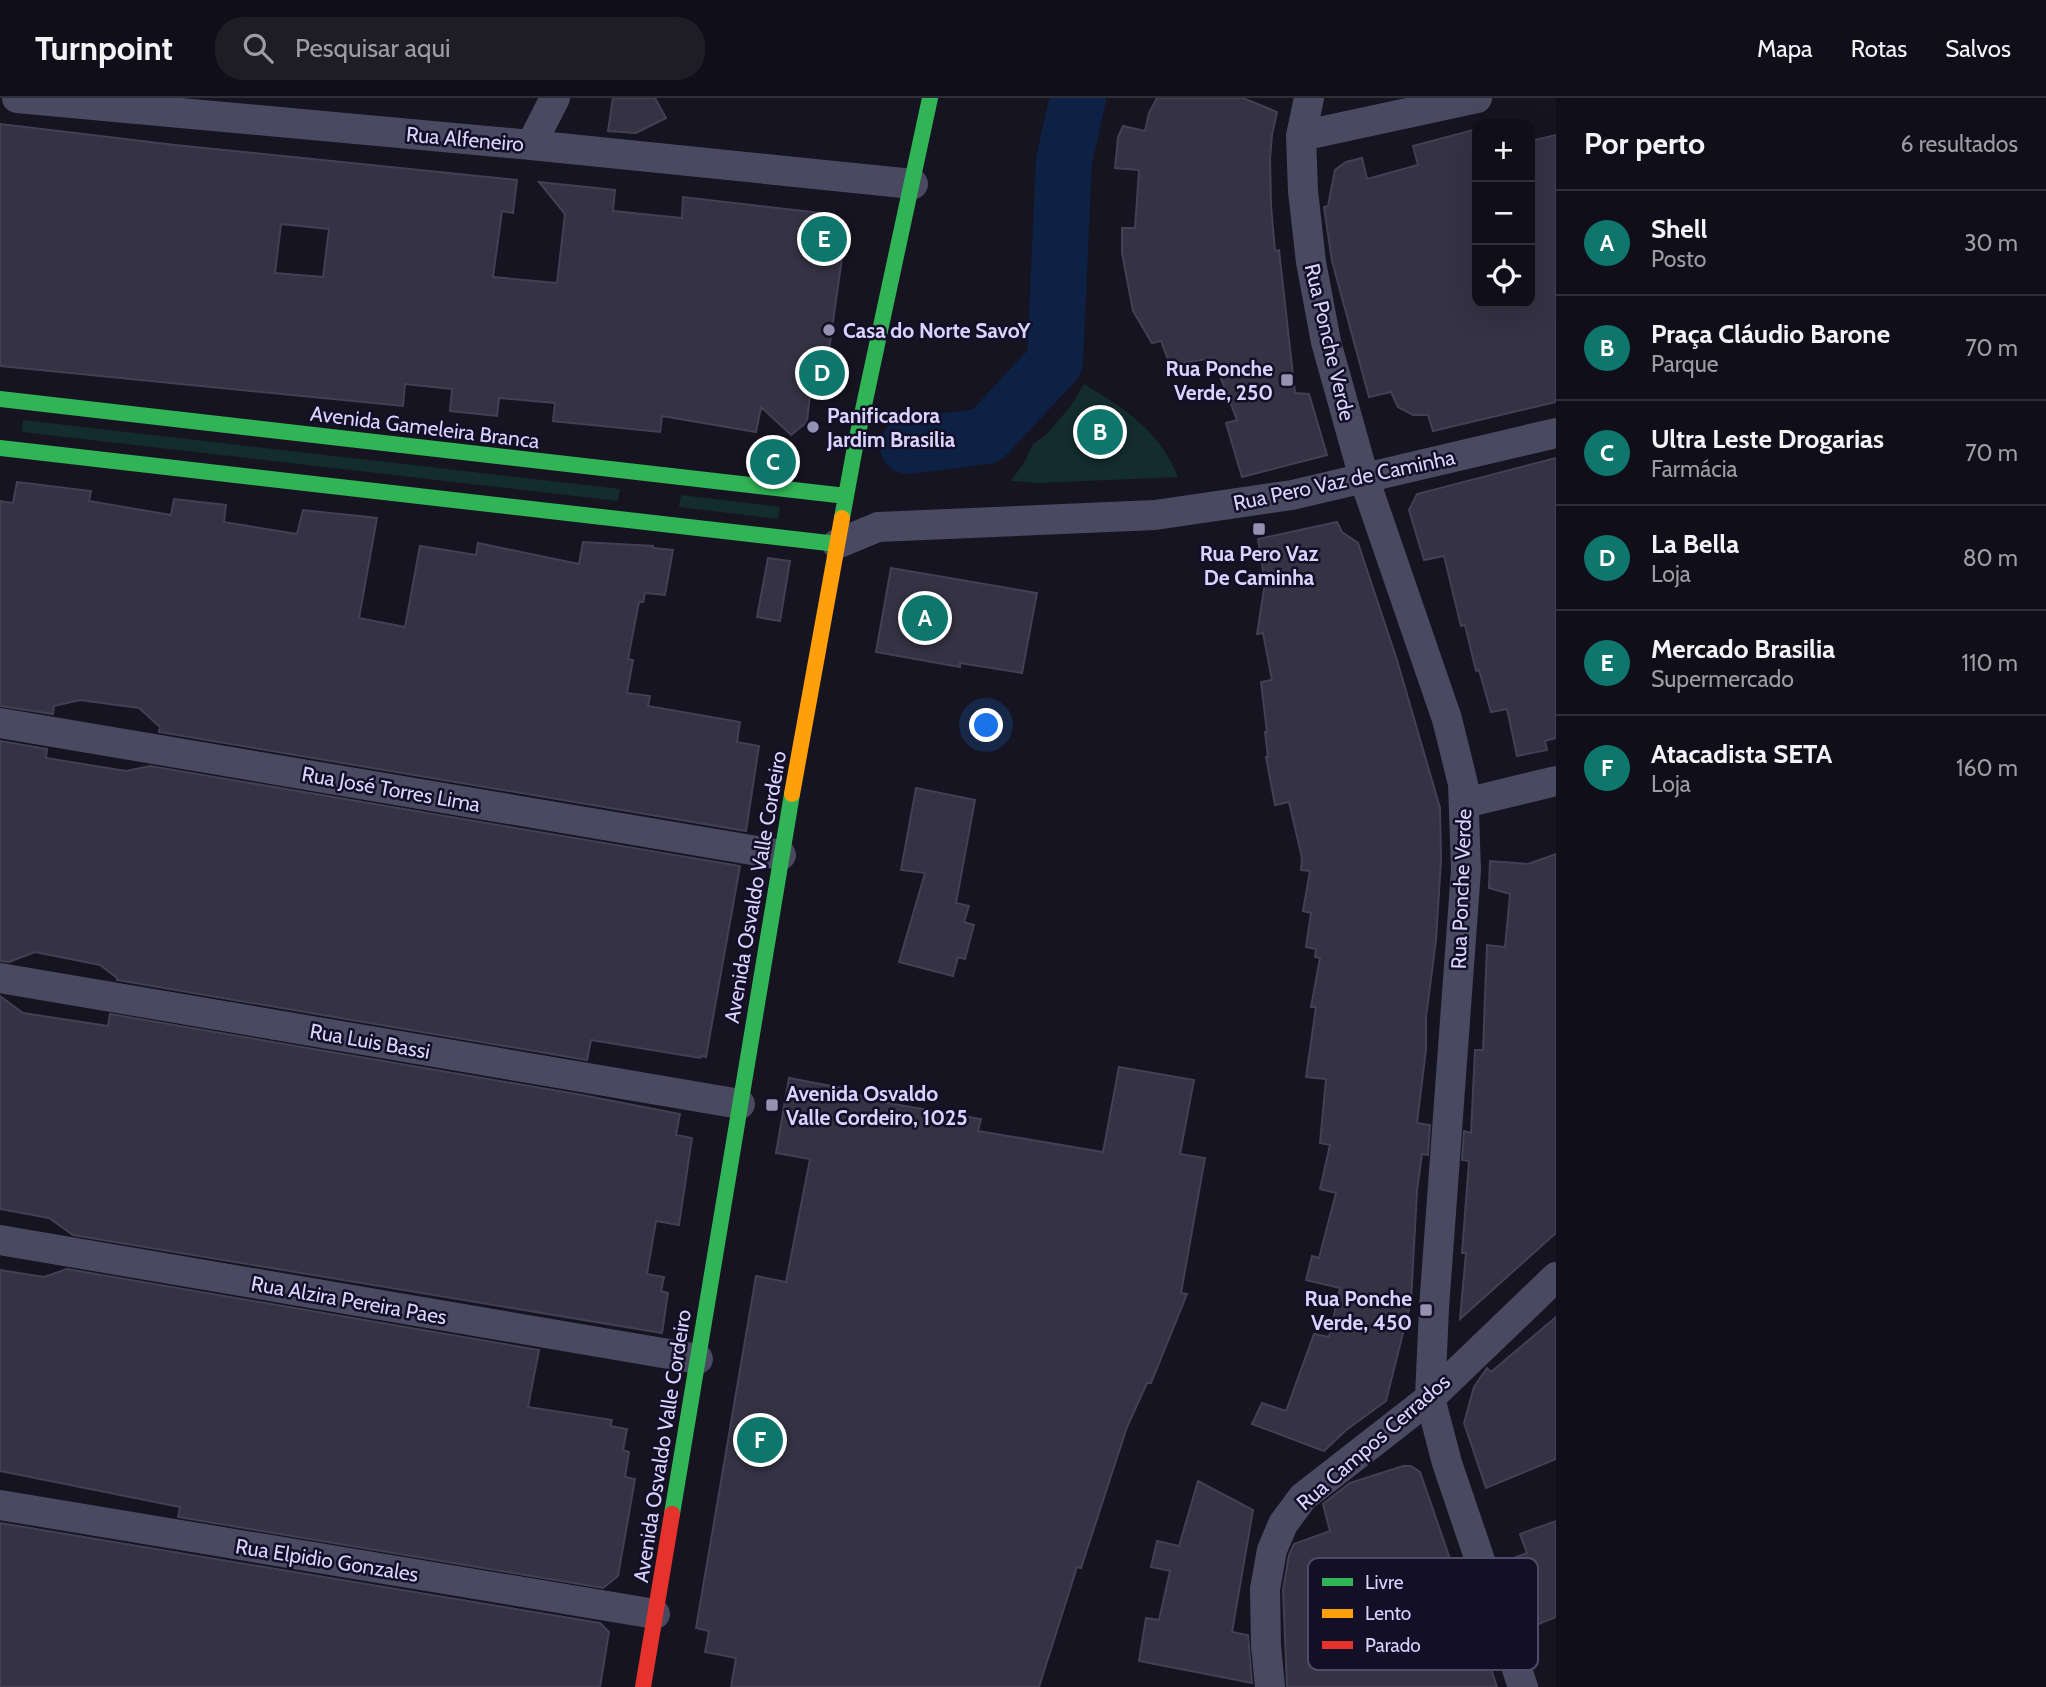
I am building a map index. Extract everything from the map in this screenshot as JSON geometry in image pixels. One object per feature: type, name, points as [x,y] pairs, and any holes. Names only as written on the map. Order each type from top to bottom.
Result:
[{"type":"main road","name":"Avenida Osvaldo Valle Cordeiro","points":[[643,1687],[781,855],[837,544],[855,447],[930,98]]},
{"type":"main road","name":"Avenida Gameleira Branca","points":[[0,399],[662,481],[846,496]]},
{"type":"main road","points":[[0,448],[656,517],[837,544]]},
{"type":"street","name":"Rua Alfeneiro","points":[[17,98],[531,145],[913,184]]},
{"type":"street","points":[[531,145],[555,98]]},
{"type":"street","name":"Rua Ponche Verde","points":[[1309,98],[1301,136],[1303,191],[1311,262],[1326,342],[1364,478],[1447,719],[1461,774],[1465,803],[1466,870],[1434,1308],[1430,1398],[1447,1463],[1479,1558]]},
{"type":"street","points":[[1301,136],[1477,98]]},
{"type":"street","name":"Rua Pero Vaz de Caminha","points":[[837,544],[878,527],[1155,515],[1292,495],[1556,433]]},
{"type":"street","points":[[846,496],[878,527]]},
{"type":"street","name":"Rua José Torres Lima","points":[[0,723],[781,855]]},
{"type":"street","points":[[1465,803],[1556,781]]},
{"type":"street","name":"Rua Luis Bassi","points":[[0,978],[740,1104]]},
{"type":"street","name":"Rua Alzira Pereira Paes","points":[[0,1240],[698,1359]]},
{"type":"street","name":"Rua Campos Cerrados","points":[[1270,1687],[1265,1589],[1272,1550],[1283,1524],[1303,1497],[1384,1431],[1430,1398],[1556,1276]]},
{"type":"street","name":"Rua Elpidio Gonzales","points":[[0,1506],[655,1614]]},
{"type":"street","name":"Rua Ponche Verde","points":[[1517,1670],[1523,1687]]},
{"type":"green space","points":[[1084,384],[1140,423],[1161,447],[1178,477],[1038,483],[1011,481],[1033,444],[1046,435],[1070,407]]},
{"type":"green space","points":[[23,420],[620,489],[618,501],[22,432]]},
{"type":"green space","points":[[681,495],[780,507],[778,519],[679,507]]},
{"type":"building","points":[[613,98],[655,98],[666,118],[636,133],[608,131]]},
{"type":"building","points":[[1157,98],[1243,98],[1277,112],[1270,159],[1271,205],[1275,251],[1279,250],[1295,393],[1309,394],[1327,455],[1242,477],[1226,423],[1237,420],[1213,358],[1170,365],[1161,341],[1152,343],[1133,311],[1122,253],[1122,228],[1135,228],[1139,170],[1115,168],[1118,137],[1123,126],[1145,131],[1149,113]]},
{"type":"building","points":[[0,124],[517,180],[513,213],[502,211],[493,277],[557,283],[565,214],[539,182],[615,190],[613,211],[682,218],[683,197],[829,214],[844,244],[829,350],[820,349],[816,378],[812,377],[807,422],[791,435],[761,407],[756,432],[662,416],[660,432],[553,421],[555,403],[499,398],[497,416],[450,411],[452,389],[405,384],[403,406],[0,366]],"holes":[[[281,224],[329,229],[323,277],[275,273]]]},
{"type":"building","points":[[1472,130],[1472,308],[1535,308],[1535,140],[1556,135],[1556,402],[1433,431],[1428,415],[1413,415],[1398,407],[1391,392],[1369,397],[1332,261],[1324,207],[1328,206],[1335,170],[1346,162],[1362,158],[1367,179],[1418,165],[1413,146]]},
{"type":"building","points":[[1556,458],[1556,738],[1545,741],[1547,750],[1517,756],[1507,709],[1491,712],[1479,670],[1476,671],[1465,625],[1461,626],[1444,556],[1424,560],[1409,510],[1417,494]]},
{"type":"building","points":[[17,482],[91,491],[89,501],[171,515],[174,499],[226,505],[224,522],[297,534],[303,510],[377,518],[359,618],[405,627],[420,546],[476,555],[478,543],[579,564],[583,542],[653,546],[673,550],[665,595],[645,593],[643,602],[639,602],[628,659],[633,660],[627,693],[650,696],[648,706],[740,722],[737,742],[759,746],[746,831],[159,732],[160,727],[139,708],[80,700],[54,706],[53,714],[0,706],[0,501],[13,503]]},
{"type":"building","points":[[1337,522],[1342,532],[1358,543],[1397,660],[1440,808],[1441,860],[1436,940],[1417,1123],[1430,1125],[1428,1155],[1422,1154],[1417,1191],[1411,1301],[1386,1401],[1345,1431],[1324,1451],[1252,1424],[1262,1403],[1286,1411],[1314,1334],[1329,1337],[1340,1288],[1306,1280],[1312,1256],[1319,1258],[1336,1193],[1320,1189],[1330,1145],[1320,1143],[1326,1079],[1306,1077],[1316,1007],[1311,1007],[1320,958],[1315,957],[1316,949],[1306,947],[1311,913],[1303,911],[1310,871],[1301,870],[1302,858],[1289,802],[1275,805],[1266,757],[1267,732],[1261,682],[1272,680],[1263,633],[1257,634],[1265,583],[1258,539]]},
{"type":"building","points":[[768,558],[790,561],[780,621],[757,617]]},
{"type":"building","points":[[891,568],[1037,593],[1022,673],[960,663],[960,667],[876,652]]},
{"type":"building","points":[[0,741],[47,749],[46,758],[126,771],[150,766],[740,866],[706,1057],[591,1040],[587,1060],[117,980],[100,965],[35,952],[9,962],[0,961]]},
{"type":"building","points":[[916,788],[975,800],[956,903],[969,906],[964,922],[974,925],[965,959],[958,957],[953,976],[899,962],[925,873],[901,870]]},
{"type":"building","points":[[1556,854],[1556,1233],[1460,1319],[1466,1253],[1462,1253],[1469,1161],[1462,1160],[1464,1131],[1471,1133],[1475,1050],[1483,1050],[1487,945],[1505,947],[1510,894],[1489,888],[1490,861],[1528,864]]},
{"type":"building","points":[[0,996],[23,1013],[108,1026],[110,1014],[680,1114],[676,1135],[692,1138],[679,1225],[656,1221],[647,1274],[664,1277],[661,1291],[668,1293],[662,1333],[73,1235],[49,1218],[0,1209]]},
{"type":"building","points":[[1119,1067],[1194,1080],[1180,1154],[1205,1158],[1181,1293],[1187,1294],[1151,1383],[1147,1383],[1127,1427],[1081,1568],[1077,1567],[1039,1687],[731,1687],[736,1658],[705,1652],[709,1631],[696,1628],[756,1276],[786,1282],[810,1159],[776,1153],[789,1078],[842,1088],[842,1092],[877,1099],[876,1101],[981,1119],[978,1131],[1103,1152]]},
{"type":"building","points":[[67,1269],[539,1350],[528,1407],[612,1420],[610,1426],[627,1429],[623,1450],[629,1452],[625,1477],[635,1479],[618,1576],[603,1588],[178,1517],[180,1507],[0,1471],[0,1270],[44,1277]]},
{"type":"building","points":[[1556,1317],[1556,1459],[1486,1488],[1464,1423],[1474,1387],[1487,1368],[1491,1372]]},
{"type":"building","points":[[1403,1466],[1411,1466],[1420,1472],[1450,1558],[1308,1558],[1308,1670],[1491,1670],[1497,1687],[1287,1687],[1283,1590],[1289,1555],[1294,1544],[1330,1531],[1323,1504],[1350,1483]]},
{"type":"building","points":[[1198,1481],[1253,1510],[1232,1632],[1248,1635],[1252,1683],[1139,1661],[1146,1618],[1159,1620],[1170,1571],[1151,1567],[1157,1541],[1179,1546]]},
{"type":"building","points":[[1556,1521],[1556,1617],[1538,1624],[1538,1558],[1514,1558],[1527,1553],[1520,1534]]},
{"type":"building","points":[[0,1523],[600,1623],[609,1632],[600,1687],[0,1687]]},
{"type":"waterway","points":[[908,446],[986,436],[1055,362],[1064,160],[1078,98]]},
{"type":"traffic: fast","points":[[842,518],[930,98]]},
{"type":"traffic: fast","points":[[0,399],[846,496]]},
{"type":"traffic: fast","points":[[0,448],[837,544]]},
{"type":"traffic: fast","points":[[672,1514],[792,794]]},
{"type":"traffic: slow","points":[[792,794],[842,518]]},
{"type":"traffic: jam","points":[[643,1687],[672,1514]]},
{"type":"place","name":"Mercado Brasilia","points":[[824,239]]},
{"type":"place","name":"Casa do Norte SavoY","points":[[829,330]]},
{"type":"place","name":"La Bella","points":[[822,373]]},
{"type":"place","name":"Rua Ponche Verde, 250","points":[[1287,380]]},
{"type":"place","name":"Panificadora Jardim Brasilia","points":[[813,427]]},
{"type":"place","name":"Praça Cláudio Barone","points":[[1100,432]]},
{"type":"place","name":"Ultra Leste Drogarias","points":[[773,462]]},
{"type":"place","name":"Rua Pero Vaz De Caminha","points":[[1259,529]]},
{"type":"place","name":"Shell","points":[[925,618]]},
{"type":"place","name":"Avenida Osvaldo Valle Cordeiro, 1025","points":[[772,1105]]},
{"type":"place","name":"Rua Ponche Verde, 450","points":[[1426,1310]]},
{"type":"place","name":"Atacadista SETA","points":[[760,1440]]}]
